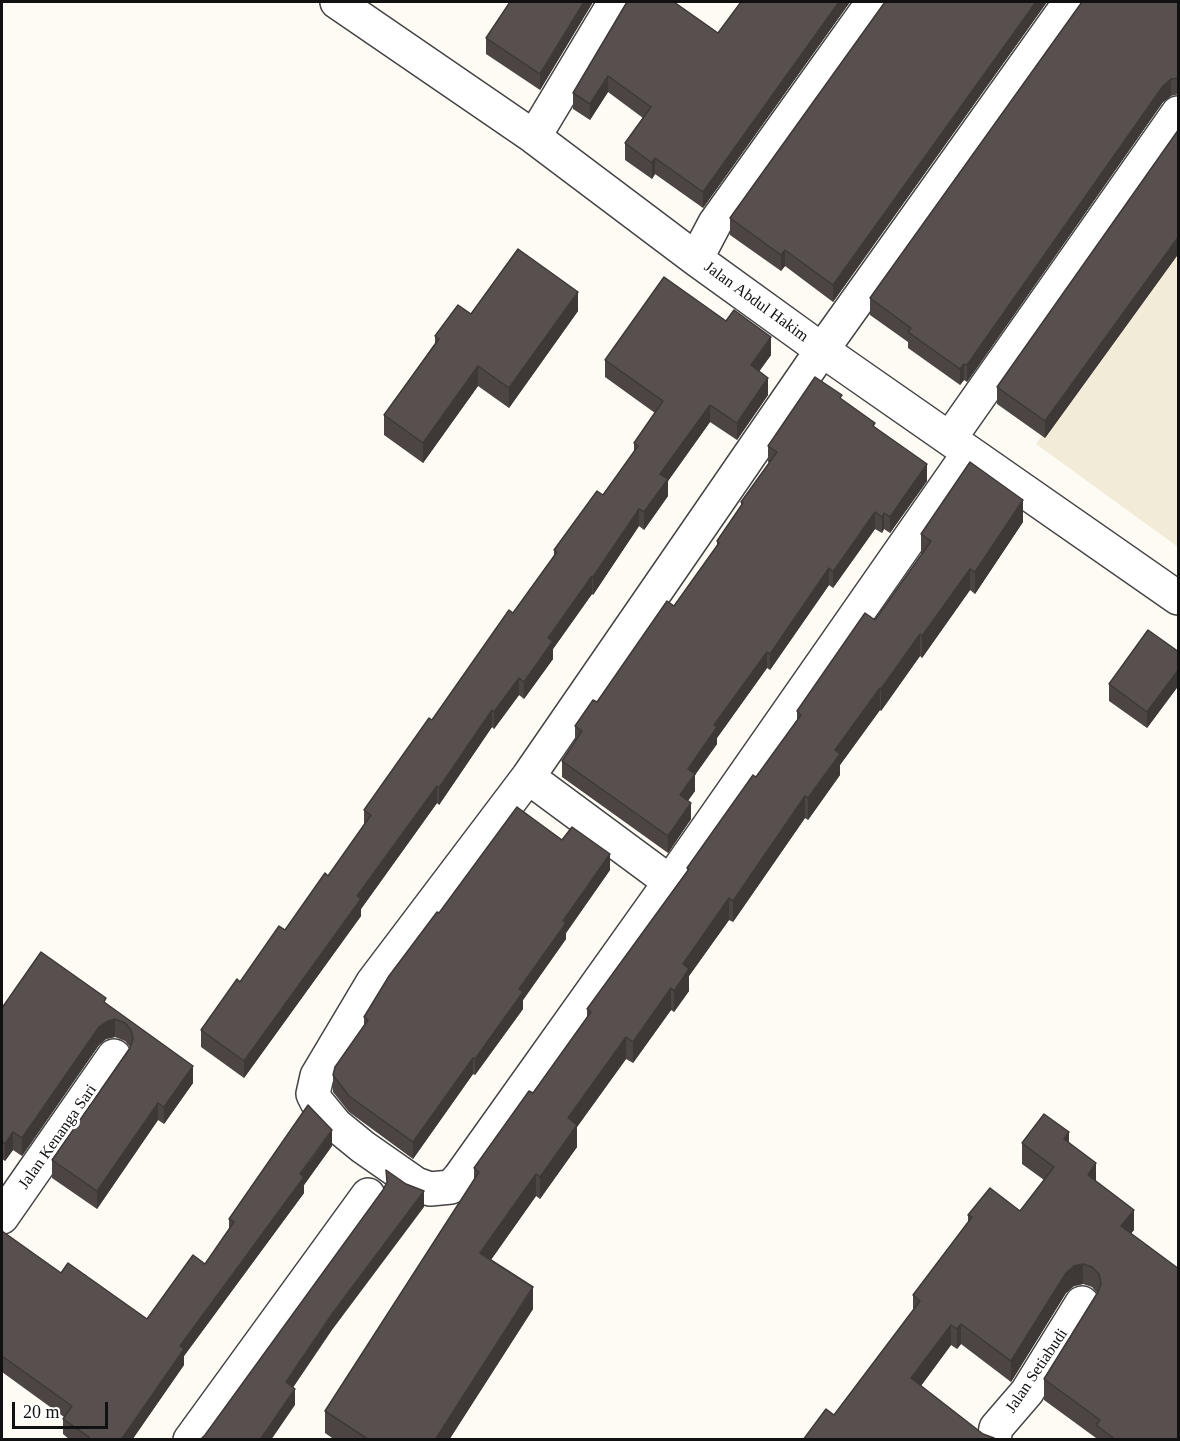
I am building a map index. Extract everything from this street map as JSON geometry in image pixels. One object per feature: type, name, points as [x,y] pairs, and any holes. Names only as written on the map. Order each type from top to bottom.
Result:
[{"type":"street","name":"Jalan Abdul Hakim","points":[[337,2],[534,137],[822,350],[1179,598]]},
{"type":"street","points":[[534,137],[615,2]]},
{"type":"street","points":[[696,259],[715,223],[873,2]]},
{"type":"street","points":[[1070,2],[822,350],[528,777],[373,982],[316,1076],[313,1094],[336,1125],[363,1147],[416,1184],[430,1189],[451,1187],[460,1177],[670,882],[1179,113]]},
{"type":"street","points":[[528,777],[670,882]]},
{"type":"street","name":"Jalan Kenanga Sari","points":[[2,1217],[114,1056]]},
{"type":"street","points":[[190,1440],[368,1195]]},
{"type":"street","name":"Jalan Setiabudi","points":[[994,1440],[996,1428],[1027,1392],[1082,1303]]},
{"type":"shaded area","points":[[1178,249],[1178,547],[1036,444]]},
{"type":"building","points":[[510,2],[584,2],[540,74],[486,38]]},
{"type":"building","points":[[627,2],[674,2],[718,33],[741,2],[839,2],[703,192],[655,158],[652,163],[625,143],[651,107],[608,76],[590,104],[573,93]]},
{"type":"building","points":[[885,2],[1036,2],[833,285],[785,250],[781,255],[730,218]]},
{"type":"building","points":[[1082,2],[1179,2],[1179,78],[1171,79],[1163,86],[967,365],[964,364],[960,369],[908,332],[911,328],[870,298]]},
{"type":"building","points":[[1179,129],[1179,236],[1045,421],[997,387]]},
{"type":"building","points":[[518,249],[578,292],[509,388],[478,366],[423,443],[384,415],[439,339],[435,336],[458,305],[471,314]]},
{"type":"building","points":[[664,277],[726,321],[734,310],[771,337],[751,365],[768,378],[737,423],[710,405],[660,474],[668,479],[644,512],[639,509],[548,638],[553,641],[524,682],[519,678],[494,712],[492,710],[439,788],[437,786],[357,896],[361,899],[244,1061],[201,1030],[237,979],[240,982],[279,926],[285,930],[325,873],[328,876],[371,815],[364,810],[429,718],[432,720],[509,610],[513,613],[557,552],[554,550],[597,491],[603,495],[638,446],[634,443],[663,401],[605,360]]},
{"type":"building","points":[[815,377],[842,395],[840,398],[875,423],[873,426],[927,464],[890,517],[884,513],[882,517],[875,512],[833,572],[829,568],[770,654],[767,652],[714,725],[717,727],[688,769],[695,774],[680,795],[691,803],[668,836],[562,761],[582,731],[575,726],[593,700],[597,702],[667,601],[674,606],[719,543],[717,541],[743,503],[741,502],[777,452],[768,446]]},
{"type":"building","points":[[970,462],[1023,500],[975,572],[970,569],[835,750],[840,754],[808,798],[805,796],[733,901],[729,898],[683,964],[689,969],[674,991],[671,988],[633,1042],[626,1037],[568,1118],[577,1125],[540,1177],[536,1174],[480,1253],[533,1287],[435,1440],[369,1440],[325,1411],[479,1172],[474,1168],[529,1091],[533,1093],[591,1012],[587,1009],[689,869],[687,868],[753,775],[756,777],[801,715],[797,711],[865,613],[875,620],[931,541],[921,534]]},
{"type":"building","points":[[1148,630],[1179,652],[1179,669],[1147,712],[1109,684]]},
{"type":"building","points":[[517,807],[562,840],[572,827],[610,854],[563,921],[566,923],[519,989],[523,992],[413,1142],[349,1096],[333,1075],[335,1067],[368,1020],[364,1017],[389,976],[437,912],[439,913]]},
{"type":"building","points":[[41,952],[106,998],[104,1002],[193,1066],[164,1107],[158,1103],[97,1191],[52,1160],[130,1048],[133,1039],[131,1030],[125,1023],[115,1019],[99,1027],[22,1138],[13,1132],[5,1144],[2,1141],[2,1008]]},
{"type":"building","points":[[308,1105],[332,1130],[300,1174],[304,1177],[180,1346],[184,1349],[121,1440],[87,1440],[89,1437],[63,1419],[72,1406],[2,1356],[2,1231],[61,1273],[68,1263],[147,1319],[193,1255],[205,1264],[234,1222],[229,1219]]},
{"type":"building","points":[[1044,1114],[1069,1132],[1064,1139],[1096,1163],[1088,1175],[1134,1210],[1121,1226],[1179,1269],[1179,1440],[1116,1440],[1096,1425],[1100,1420],[1044,1379],[1101,1284],[1099,1274],[1092,1267],[1083,1264],[1074,1266],[1066,1273],[1011,1361],[961,1324],[957,1329],[951,1325],[911,1378],[983,1434],[996,1440],[803,1440],[826,1409],[834,1415],[920,1301],[913,1295],[972,1217],[968,1215],[990,1188],[1020,1211],[1054,1167],[1022,1143]]},
{"type":"building","points":[[386,1170],[406,1184],[424,1191],[332,1314],[286,1382],[295,1389],[260,1440],[200,1440],[383,1190],[387,1182]]}]
